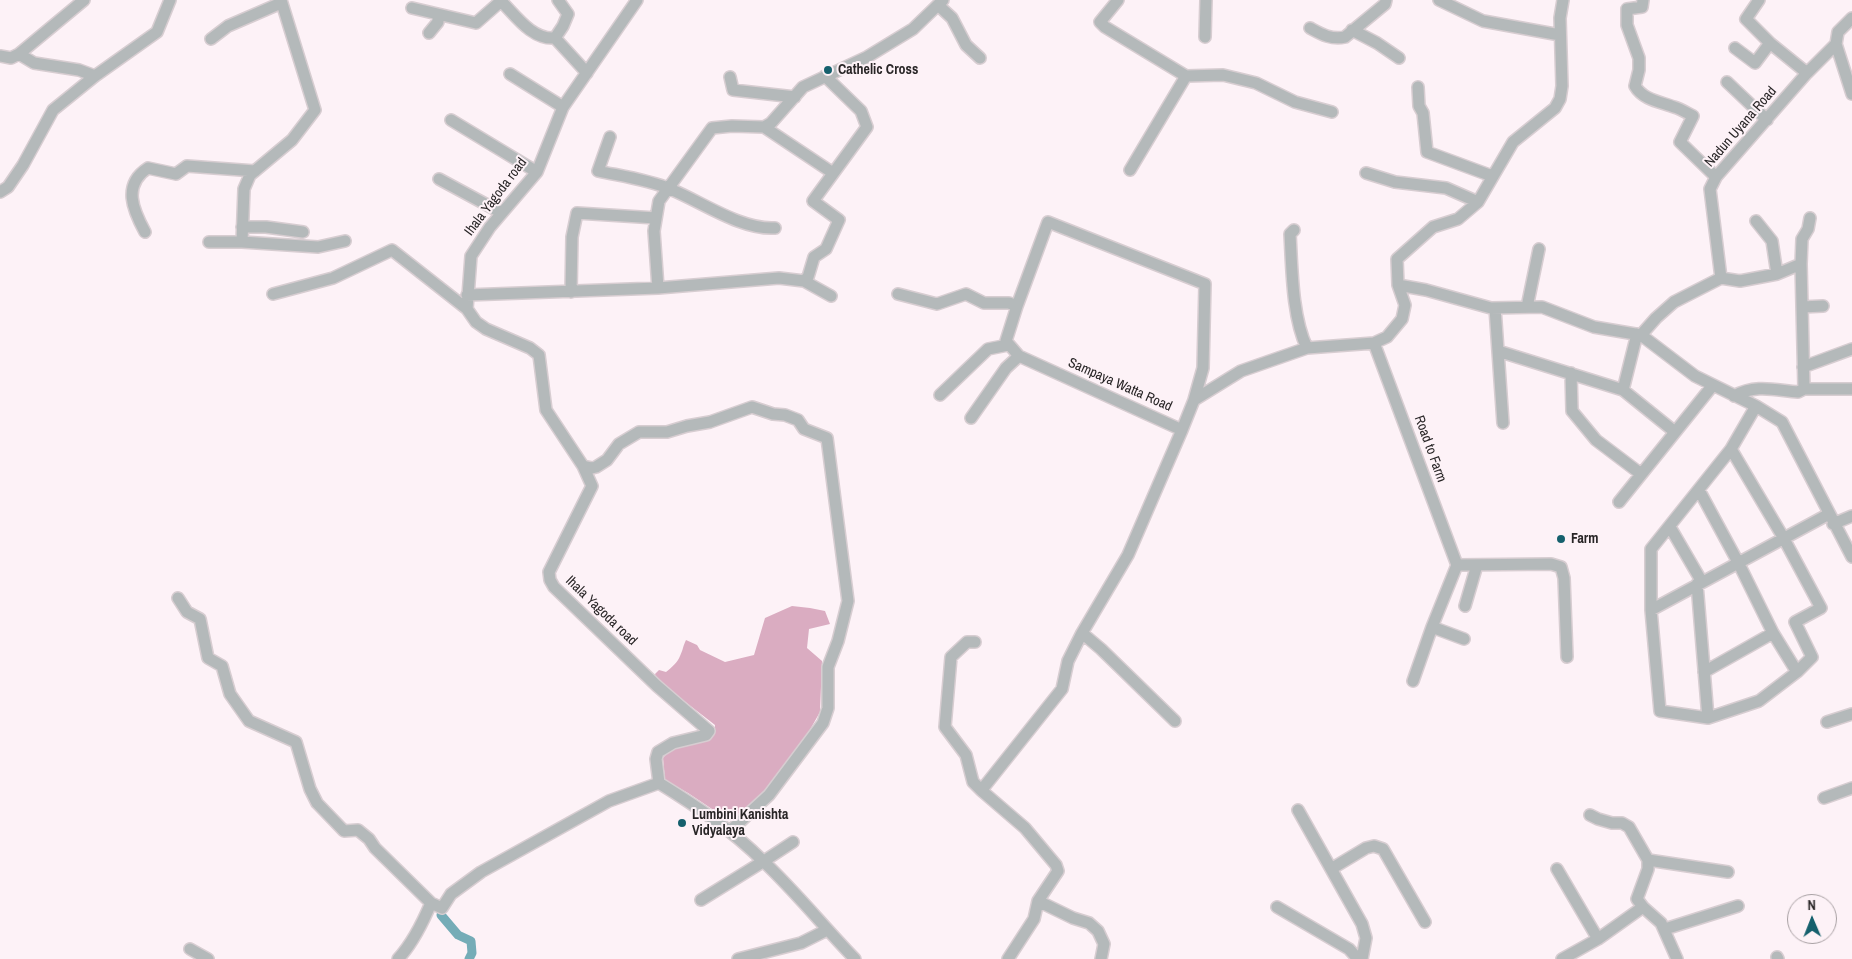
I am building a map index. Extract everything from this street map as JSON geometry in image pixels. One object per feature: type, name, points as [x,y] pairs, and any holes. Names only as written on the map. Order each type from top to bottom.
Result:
[{"type":"street","points":[[0,56],[11,58],[19,54],[84,0]]},
{"type":"street","points":[[0,192],[8,187],[24,165],[53,110],[157,32],[170,0]]},
{"type":"street","points":[[412,8],[476,23],[501,1],[535,35],[547,39],[555,38],[568,14],[558,0]]},
{"type":"street","name":"Ihala Yagoda road","points":[[637,0],[563,107],[537,172],[490,227],[471,256],[467,309],[476,322],[486,329],[530,348],[539,355],[546,410],[583,466],[592,486],[557,554],[549,572],[550,580],[657,686],[709,731],[706,735],[673,743],[658,752],[656,759],[659,783]]},
{"type":"street","points":[[1118,0],[1100,22],[1105,27],[1186,76],[1223,75],[1256,83],[1295,102],[1332,112]]},
{"type":"street","points":[[1205,37],[1206,0]]},
{"type":"street","points":[[1310,28],[1330,38],[1345,37],[1384,4],[1386,0]]},
{"type":"street","points":[[1439,0],[1483,21],[1560,35]]},
{"type":"street","name":"Sampaya Watta Road","points":[[1008,346],[1019,356],[1182,430],[1194,400],[1241,371],[1307,348],[1374,343],[1388,337],[1402,320],[1405,305],[1398,286],[1398,259],[1433,227],[1458,219],[1478,202],[1513,142],[1555,108],[1560,99],[1562,86],[1560,18],[1563,0]]},
{"type":"street","points":[[1643,0],[1642,7],[1628,9],[1627,25],[1639,58],[1639,70],[1635,86],[1638,92],[1693,116],[1680,142],[1716,176]]},
{"type":"street","points":[[1760,0],[1746,19],[1770,43],[1807,73]]},
{"type":"street","points":[[211,39],[228,26],[281,1],[315,110],[292,140],[250,174],[244,189],[242,242]]},
{"type":"street","points":[[658,288],[654,231],[659,201],[712,128],[732,126],[764,127],[771,124],[803,87],[867,58],[914,29],[940,3],[952,18],[966,45],[980,58]]},
{"type":"street","points":[[429,33],[438,22],[438,15]]},
{"type":"street","name":"Nadun Uyana Road","points":[[1721,278],[1710,189],[1716,176],[1807,73],[1836,44],[1838,32],[1852,18]]},
{"type":"street","points":[[1352,30],[1377,43],[1399,58]]},
{"type":"street","points":[[555,38],[587,73]]},
{"type":"street","points":[[1735,48],[1755,62],[1770,43]]},
{"type":"street","points":[[1836,44],[1852,94]]},
{"type":"street","points":[[19,54],[34,63],[79,70],[96,76]]},
{"type":"street","points":[[510,74],[563,107]]},
{"type":"street","points":[[804,281],[808,277],[814,257],[826,249],[839,220],[813,200],[866,127],[861,111],[825,76]]},
{"type":"street","points":[[1130,170],[1186,76]]},
{"type":"street","points":[[730,77],[734,90],[795,97]]},
{"type":"street","points":[[1727,82],[1767,120]]},
{"type":"street","points":[[1418,87],[1419,106],[1424,113],[1427,152],[1492,176]]},
{"type":"street","points":[[451,120],[537,172]]},
{"type":"street","points":[[764,127],[833,173]]},
{"type":"street","points":[[610,137],[598,171],[668,188],[762,229],[775,228]]},
{"type":"street","points":[[145,232],[134,213],[131,195],[139,174],[148,168],[176,174],[187,166],[255,171]]},
{"type":"street","points":[[1366,173],[1395,182],[1446,188],[1478,202]]},
{"type":"street","points":[[439,179],[502,213]]},
{"type":"street","points":[[571,292],[572,237],[576,213],[656,218]]},
{"type":"street","points":[[1804,389],[1801,264],[1802,239],[1808,230],[1810,218]]},
{"type":"street","points":[[1756,220],[1772,241],[1777,274]]},
{"type":"street","points":[[940,395],[988,349],[1008,346],[1006,341],[1017,306],[1048,222],[1206,284],[1203,368],[1194,400]]},
{"type":"street","points":[[242,227],[266,227],[303,232]]},
{"type":"street","points":[[1294,230],[1290,234],[1292,279],[1301,336],[1307,348]]},
{"type":"street","points":[[209,242],[242,242],[318,247],[345,242]]},
{"type":"street","points":[[1526,308],[1539,249]]},
{"type":"street","points":[[272,294],[333,278],[392,250],[467,309]]},
{"type":"street","points":[[1623,390],[1639,335],[1674,302],[1721,278],[1740,281],[1777,274],[1801,264]]},
{"type":"street","points":[[467,295],[658,288],[779,278],[804,281],[831,296]]},
{"type":"street","points":[[1398,286],[1426,290],[1495,308],[1542,307],[1594,327],[1639,335],[1695,376],[1756,406],[1782,422],[1852,557]]},
{"type":"street","points":[[898,294],[937,304],[966,294],[984,303],[1009,303],[1017,306]]},
{"type":"street","points":[[1802,307],[1823,306]]},
{"type":"street","points":[[1495,308],[1503,423]]},
{"type":"street","name":"Road to Farm","points":[[1374,343],[1457,565]]},
{"type":"street","points":[[1803,367],[1852,348]]},
{"type":"street","points":[[1498,351],[1623,390],[1675,432]]},
{"type":"street","points":[[971,418],[1006,368],[1019,356]]},
{"type":"street","points":[[1571,374],[1572,411],[1596,440],[1641,474]]},
{"type":"street","points":[[1619,502],[1712,385]]},
{"type":"street","points":[[1734,396],[1754,388],[1798,392],[1804,389],[1852,389]]},
{"type":"street","points":[[1731,449],[1821,608],[1795,622],[1812,657],[1797,672],[1759,701],[1708,718],[1660,710],[1651,610],[1651,549],[1731,449],[1756,406]]},
{"type":"street","points":[[583,466],[596,467],[607,460],[619,444],[639,432],[667,432],[710,422],[752,407],[792,417],[798,420],[804,429],[827,438],[848,600],[838,641],[828,667],[828,708],[823,723],[769,795],[730,831]]},
{"type":"street","points":[[982,791],[1062,689],[1068,661],[1082,633],[1128,555],[1182,430]]},
{"type":"street","points":[[1699,490],[1739,564],[1773,633],[1797,672]]},
{"type":"street","points":[[1651,610],[1699,583],[1739,564],[1783,538],[1831,519],[1852,516]]},
{"type":"street","points":[[1670,527],[1699,583],[1708,718]]},
{"type":"street","points":[[1412,681],[1457,565],[1551,564],[1561,567],[1564,578],[1567,658]]},
{"type":"street","points":[[1466,606],[1477,565]]},
{"type":"street","points":[[178,598],[187,612],[200,619],[208,658],[222,666],[230,694],[249,721],[296,742],[310,789],[317,803],[344,832],[358,830],[369,839],[375,848],[431,902],[442,908],[451,894],[481,872],[609,801],[659,783],[696,805],[730,831],[764,861],[855,959]]},
{"type":"street","points":[[1432,627],[1464,639]]},
{"type":"street","points":[[1082,633],[1101,648],[1175,721]]},
{"type":"street","points":[[1704,672],[1773,633]]},
{"type":"street","points":[[975,642],[967,642],[951,657],[945,727],[966,755],[973,782],[1025,828],[1056,865],[1058,871],[1038,901],[1034,919],[1008,959]]},
{"type":"street","points":[[1827,722],[1852,714]]},
{"type":"street","points":[[1824,798],[1852,788]]},
{"type":"street","points":[[1298,810],[1362,924],[1366,938],[1362,959]]},
{"type":"street","points":[[1590,815],[1612,823],[1622,823],[1629,827],[1648,860],[1648,869],[1637,899],[1642,907],[1661,923],[1677,959]]},
{"type":"street","points":[[700,900],[793,842]]},
{"type":"street","points":[[1331,869],[1366,848],[1374,846],[1383,849],[1426,922]]},
{"type":"street","points":[[1648,860],[1728,872]]},
{"type":"street","points":[[1557,869],[1598,938]]},
{"type":"street","points":[[1038,901],[1088,923],[1098,932],[1104,944],[1101,959]]},
{"type":"street","points":[[398,959],[426,916],[431,902]]},
{"type":"street","points":[[1665,929],[1738,906]]},
{"type":"street","points":[[1277,907],[1349,949],[1358,959]]},
{"type":"street","points":[[1562,959],[1598,938],[1642,907]]},
{"type":"street","points":[[738,959],[801,943],[827,930]]},
{"type":"street","points":[[190,949],[208,959]]},
{"type":"shaded area","points":[[792,606],[825,611],[830,624],[809,629],[807,648],[822,661],[820,712],[807,735],[762,794],[730,821],[665,780],[663,758],[680,747],[707,739],[714,734],[715,725],[657,680],[655,674],[659,670],[666,672],[674,665],[686,640],[697,645],[700,650],[725,662],[754,655],[765,618]]},
{"type":"waterway","points":[[441,915],[458,935],[471,941],[472,953],[469,959]]},
{"type":"place","name":"Cathelic Cross","points":[[828,70]]},
{"type":"place","name":"Farm","points":[[1561,539]]},
{"type":"place","name":"Lumbini Kanishta Vidyalaya","points":[[682,823]]}]
